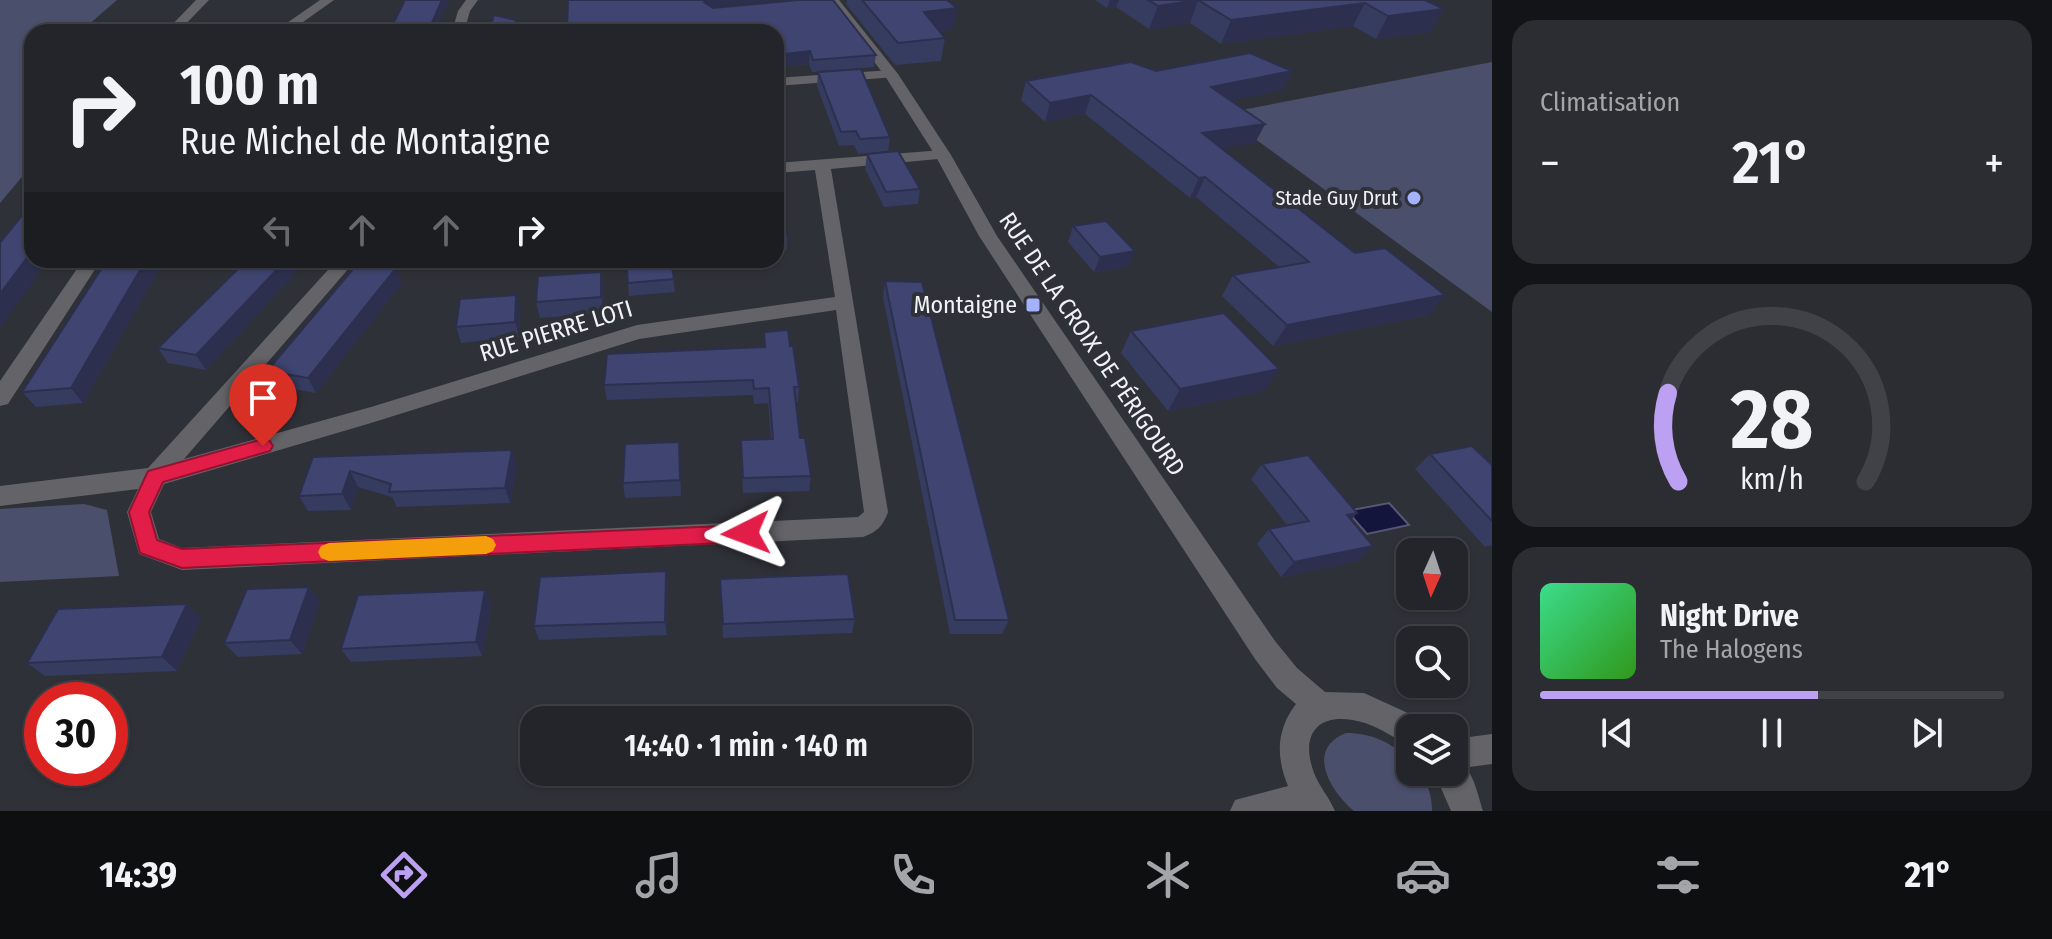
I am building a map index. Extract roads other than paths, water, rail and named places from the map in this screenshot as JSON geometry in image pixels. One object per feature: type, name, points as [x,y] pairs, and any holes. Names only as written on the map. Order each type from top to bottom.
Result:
[{"type":"street","points":[[179,24],[203,0]]},
{"type":"street","points":[[292,24],[328,0]]},
{"type":"street","points":[[460,24],[472,0]]},
{"type":"street","name":"RUE DE LA CROIX DE PÉRIGOURD","points":[[828,1],[891,74],[943,155],[988,236],[1265,650],[1287,678],[1321,707]]},
{"type":"street","points":[[784,81],[891,74]]},
{"type":"street","points":[[784,167],[943,155]]},
{"type":"street","points":[[340,268],[155,477],[139,512],[148,546],[182,559],[863,527],[873,520],[876,512],[822,165]]},
{"type":"street","points":[[0,398],[87,268]]},
{"type":"street","name":"RUE PIERRE LOTI","points":[[0,496],[155,477],[371,415],[637,332],[845,302]]},
{"type":"street","points":[[1246,811],[1314,805],[1297,775],[1292,753],[1294,734],[1304,717],[1321,707],[1348,705],[1378,712],[1396,722]]},
{"type":"street","points":[[1468,752],[1492,749]]},
{"type":"street","points":[[1459,786],[1467,811]]},
{"type":"place","name":"Stade Guy Drut","points":[[1414,198]]},
{"type":"place","name":"Montaigne","points":[[1033,305]]}]
